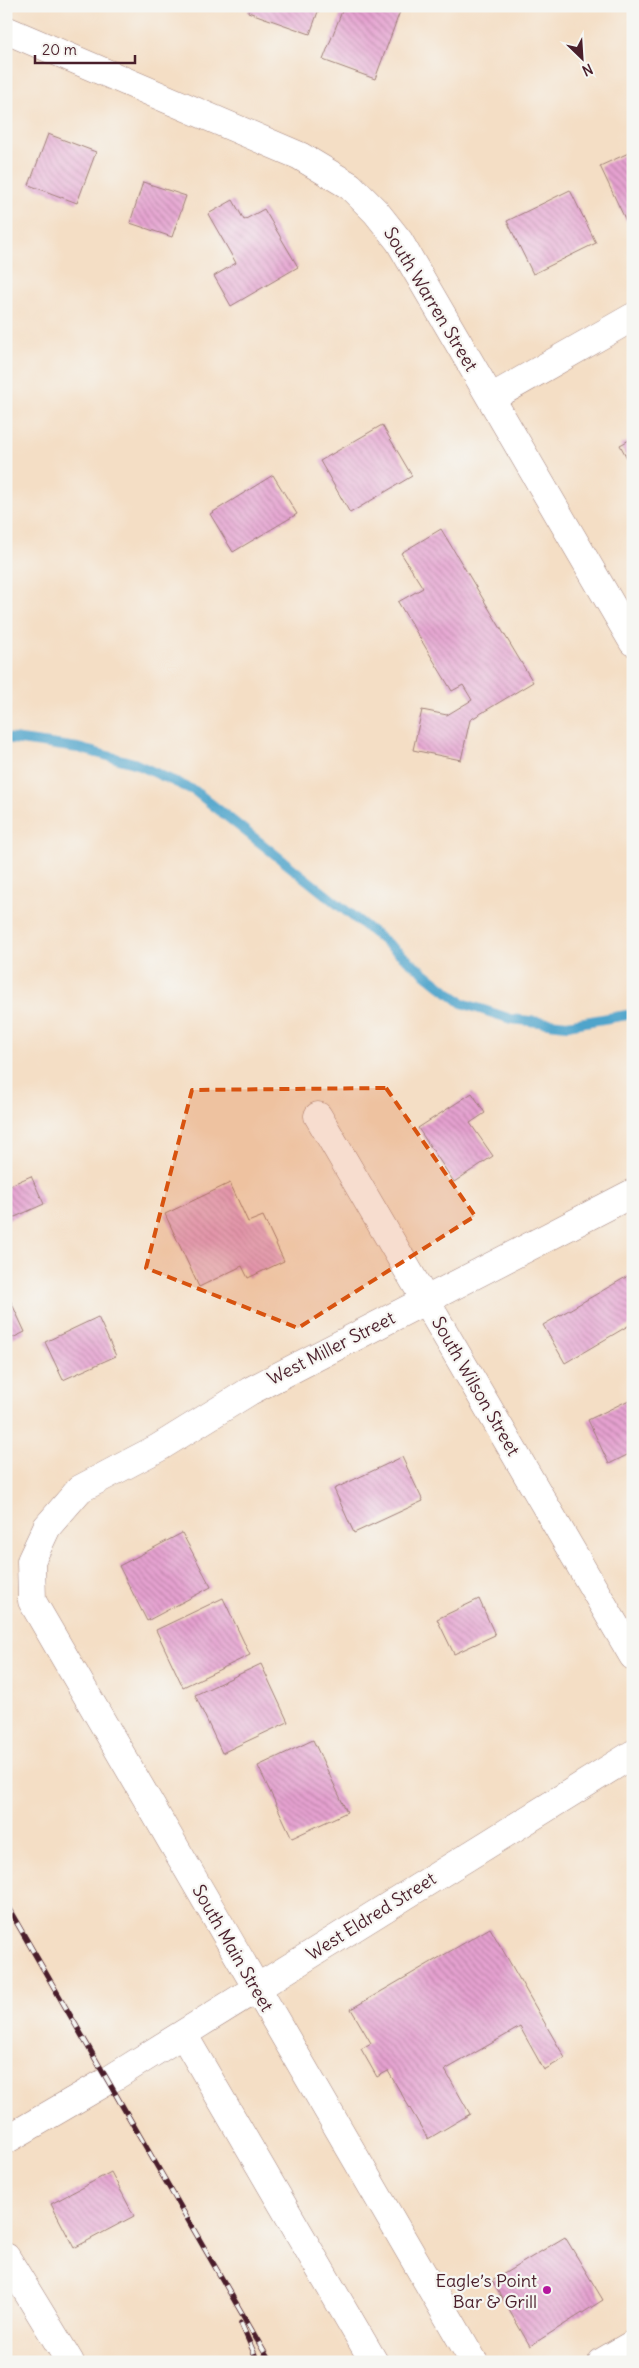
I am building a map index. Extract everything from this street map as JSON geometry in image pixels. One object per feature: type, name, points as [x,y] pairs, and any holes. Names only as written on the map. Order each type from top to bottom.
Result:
[{"type":"street","name":"South Warren Street","points":[[6,30],[300,156],[350,186],[376,212],[399,241],[633,642]]},
{"type":"street","points":[[491,398],[633,317]]},
{"type":"street","name":"South Wilson Street","points":[[318,1116],[633,1656]]},
{"type":"street","name":"West Miller Street","points":[[46,1527],[80,1489],[158,1448],[250,1391],[633,1193]]},
{"type":"street","name":"South Main Street","points":[[46,1527],[31,1561],[32,1601],[474,2362]]},
{"type":"street","name":"West Eldred Street","points":[[6,2140],[109,2080],[633,1754]]},
{"type":"street","points":[[183,2034],[374,2362]]},
{"type":"street","points":[[6,2257],[70,2362]]},
{"type":"street","points":[[602,2362],[633,2344]]},
{"type":"highlighted area","points":[[386,1088],[475,1216],[298,1328],[146,1268],[192,1090]]},
{"type":"building","points":[[250,6],[320,6],[310,34],[248,12]]},
{"type":"building","points":[[344,6],[402,6],[375,79],[323,60]]},
{"type":"building","points":[[48,134],[96,152],[77,203],[29,185]]},
{"type":"building","points":[[633,151],[633,217],[626,221],[600,166]]},
{"type":"building","points":[[143,182],[186,196],[172,237],[130,223]]},
{"type":"building","points":[[570,190],[596,243],[533,274],[507,221]]},
{"type":"building","points":[[233,200],[244,220],[264,209],[298,267],[231,306],[214,276],[236,263],[208,214]]},
{"type":"building","points":[[382,425],[412,476],[350,513],[320,461]]},
{"type":"building","points":[[633,438],[633,469],[620,445]]},
{"type":"building","points":[[273,475],[297,514],[233,552],[210,514]]},
{"type":"building","points":[[441,529],[533,682],[470,720],[461,760],[413,750],[422,710],[447,715],[472,700],[463,685],[452,691],[398,602],[423,588],[401,553]]},
{"type":"building","points":[[472,1093],[485,1113],[470,1123],[493,1156],[454,1182],[418,1128]]},
{"type":"building","points":[[31,1176],[44,1204],[6,1221],[6,1187]]},
{"type":"building","points":[[230,1183],[248,1222],[263,1216],[284,1261],[248,1278],[242,1266],[199,1287],[165,1214]]},
{"type":"building","points":[[633,1273],[633,1323],[565,1363],[543,1325]]},
{"type":"building","points":[[6,1291],[25,1332],[6,1341]]},
{"type":"building","points":[[98,1317],[116,1356],[63,1380],[45,1342]]},
{"type":"building","points":[[633,1398],[633,1452],[609,1464],[588,1420]]},
{"type":"building","points":[[402,1457],[423,1501],[354,1533],[334,1489]]},
{"type":"building","points":[[182,1533],[211,1587],[147,1621],[119,1566]]},
{"type":"building","points":[[223,1598],[250,1655],[183,1687],[156,1630]]},
{"type":"building","points":[[479,1599],[495,1635],[454,1654],[437,1619]]},
{"type":"building","points":[[261,1664],[288,1722],[222,1753],[195,1695]]},
{"type":"building","points":[[313,1740],[347,1812],[292,1838],[258,1766]]},
{"type":"building","points":[[490,1928],[565,2058],[544,2070],[520,2027],[445,2070],[470,2114],[428,2139],[388,2071],[377,2077],[361,2049],[371,2043],[351,2009]]},
{"type":"building","points":[[111,2172],[134,2216],[74,2248],[51,2204]]},
{"type":"building","name":"Eagle’s Point Bar & Grill","points":[[565,2237],[603,2300],[530,2346],[492,2281]]},
{"type":"waterway","points":[[6,738],[78,748],[134,763],[195,791],[462,1003],[511,1019],[567,1025],[633,1014]]},
{"type":"railway","points":[[6,1904],[270,2362]]},
{"type":"railway","points":[[241,2323],[258,2362]]},
{"type":"place","name":"Eagle’s Point Bar & Grill","points":[[547,2290]]}]
